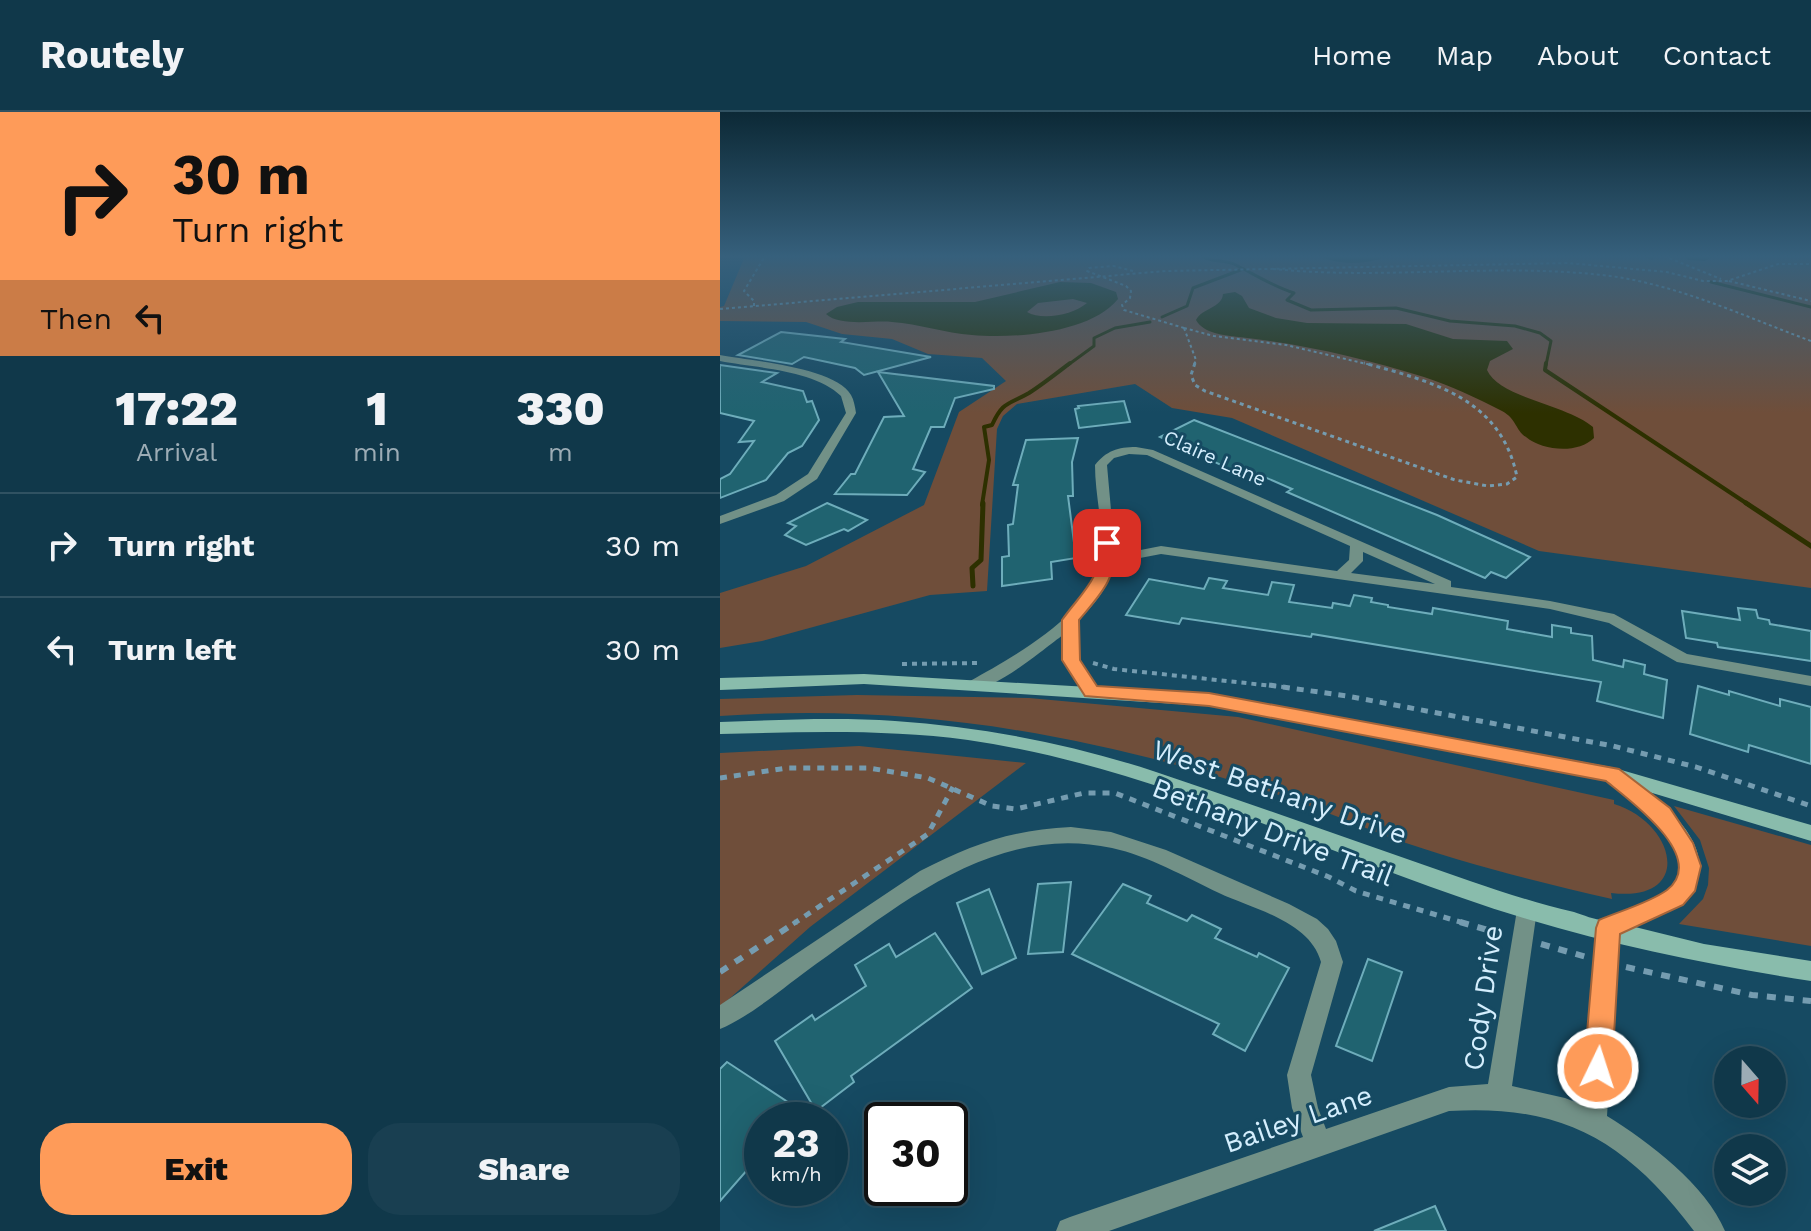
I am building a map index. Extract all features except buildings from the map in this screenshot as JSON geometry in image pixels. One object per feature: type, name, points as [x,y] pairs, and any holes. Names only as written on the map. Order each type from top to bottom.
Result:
[{"type":"main road","points":[[720,684],[864,679],[1209,700],[1611,774],[1811,833]]},
{"type":"main road","name":"West Bethany Drive","points":[[720,728],[819,725],[893,727],[968,734],[1033,746],[1149,777],[1527,910],[1704,954],[1811,971]]},
{"type":"main road","points":[[1608,928],[1674,898],[1687,884],[1690,866],[1685,849],[1662,814],[1611,774]]},
{"type":"street","points":[[720,358],[796,371],[828,381],[845,394],[851,413],[813,476],[780,498],[720,520]]},
{"type":"street","name":"Claire Lane","points":[[1466,593],[1149,452],[1133,450],[1114,453],[1101,465],[1100,495],[1109,560],[1161,550],[1550,605],[1614,619],[1683,658],[1811,681]]},
{"type":"street","points":[[1340,575],[1356,561],[1357,544]]},
{"type":"street","points":[[976,685],[1011,666],[1070,620],[1101,583],[1109,560]]},
{"type":"street","points":[[1070,620],[1071,660],[1091,692]]},
{"type":"street","points":[[720,1018],[891,898],[963,856],[1038,837],[1067,834],[1113,841],[1202,876],[1309,925],[1324,940],[1332,962],[1299,1075],[1305,1108],[1319,1145]]},
{"type":"street","name":"Cody Drive","points":[[1499,1094],[1527,910]]},
{"type":"street","points":[[1594,1122],[1608,928]]},
{"type":"street","name":"Bailey Lane","points":[[1070,1231],[1449,1099],[1499,1094],[1550,1103],[1594,1122],[1649,1159],[1690,1201],[1711,1231]]},
{"type":"path","points":[[1123,308],[1124,310],[1184,328],[1209,338],[1259,341],[1307,349],[1411,377],[1444,391],[1469,403],[1491,419],[1506,438],[1517,477],[1507,484],[1488,486],[1455,480],[1205,391],[1195,385],[1191,375],[1196,360],[1184,328]]},
{"type":"path","points":[[1717,308],[1811,341]]},
{"type":"path","name":"Bethany Drive Trail","points":[[720,778],[767,770],[828,767],[926,777],[989,804],[1010,808],[1032,806],[1082,791],[1115,793],[1316,872],[1356,891],[1606,962],[1752,995],[1811,1001]]},
{"type":"path","points":[[720,972],[928,834],[953,787]]},
{"type":"shaded area","points":[[720,308],[1811,308],[1811,588],[1539,551],[1232,418],[1172,408],[1135,384],[1017,404],[1003,416],[997,429],[987,591],[930,595],[762,641],[720,648],[720,593],[806,566],[924,505],[959,412],[1006,381],[982,358],[928,354],[892,339],[842,334],[806,322],[720,321]]},
{"type":"shaded area","points":[[835,308],[1032,308],[1027,312],[1041,316],[1079,308],[1108,308],[1090,320],[1071,326],[1008,336],[962,334],[892,322],[848,322],[826,314]]},
{"type":"shaded area","points":[[1210,308],[1250,308],[1276,318],[1307,323],[1406,324],[1453,339],[1507,341],[1513,349],[1490,361],[1487,370],[1494,380],[1519,395],[1582,419],[1593,427],[1594,438],[1579,447],[1551,448],[1533,442],[1522,434],[1511,417],[1464,392],[1333,352],[1215,333],[1200,325],[1196,320]]},
{"type":"shaded area","points":[[857,695],[1029,698],[1238,717],[1614,800],[1614,804],[1652,827],[1667,859],[1665,874],[1656,886],[1638,893],[1611,893],[1612,899],[1444,855],[1285,797],[1201,772],[1066,739],[999,727],[863,714],[720,716],[720,699]]},
{"type":"shaded area","points":[[859,746],[1026,763],[810,927],[720,1007],[720,753]]},
{"type":"shaded area","points":[[1674,806],[1811,845],[1811,946],[1679,924],[1703,899],[1709,868],[1700,840]]},
{"type":"waterway","points":[[1162,317],[1182,308]]},
{"type":"waterway","points":[[1307,308],[1387,308]]},
{"type":"waterway","points":[[1397,308],[1450,321],[1515,326],[1540,333],[1551,341],[1546,365]]},
{"type":"waterway","points":[[1068,365],[1094,346],[1094,338],[1115,328],[1150,322]]},
{"type":"waterway","points":[[982,505],[989,460],[984,427],[992,425],[1007,404],[1029,393],[1070,363]]},
{"type":"waterway","points":[[1546,363],[1545,370],[1749,505]]},
{"type":"waterway","points":[[973,586],[972,568],[981,560],[983,503]]},
{"type":"waterway","points":[[1746,503],[1811,546]]},
{"type":"route","points":[[1107,543],[1109,560],[1101,583],[1070,620],[1071,660],[1076,673],[1091,692],[1209,700],[1611,774],[1662,814],[1685,849],[1690,866],[1687,884],[1674,898],[1608,928],[1598,1068]]}]
